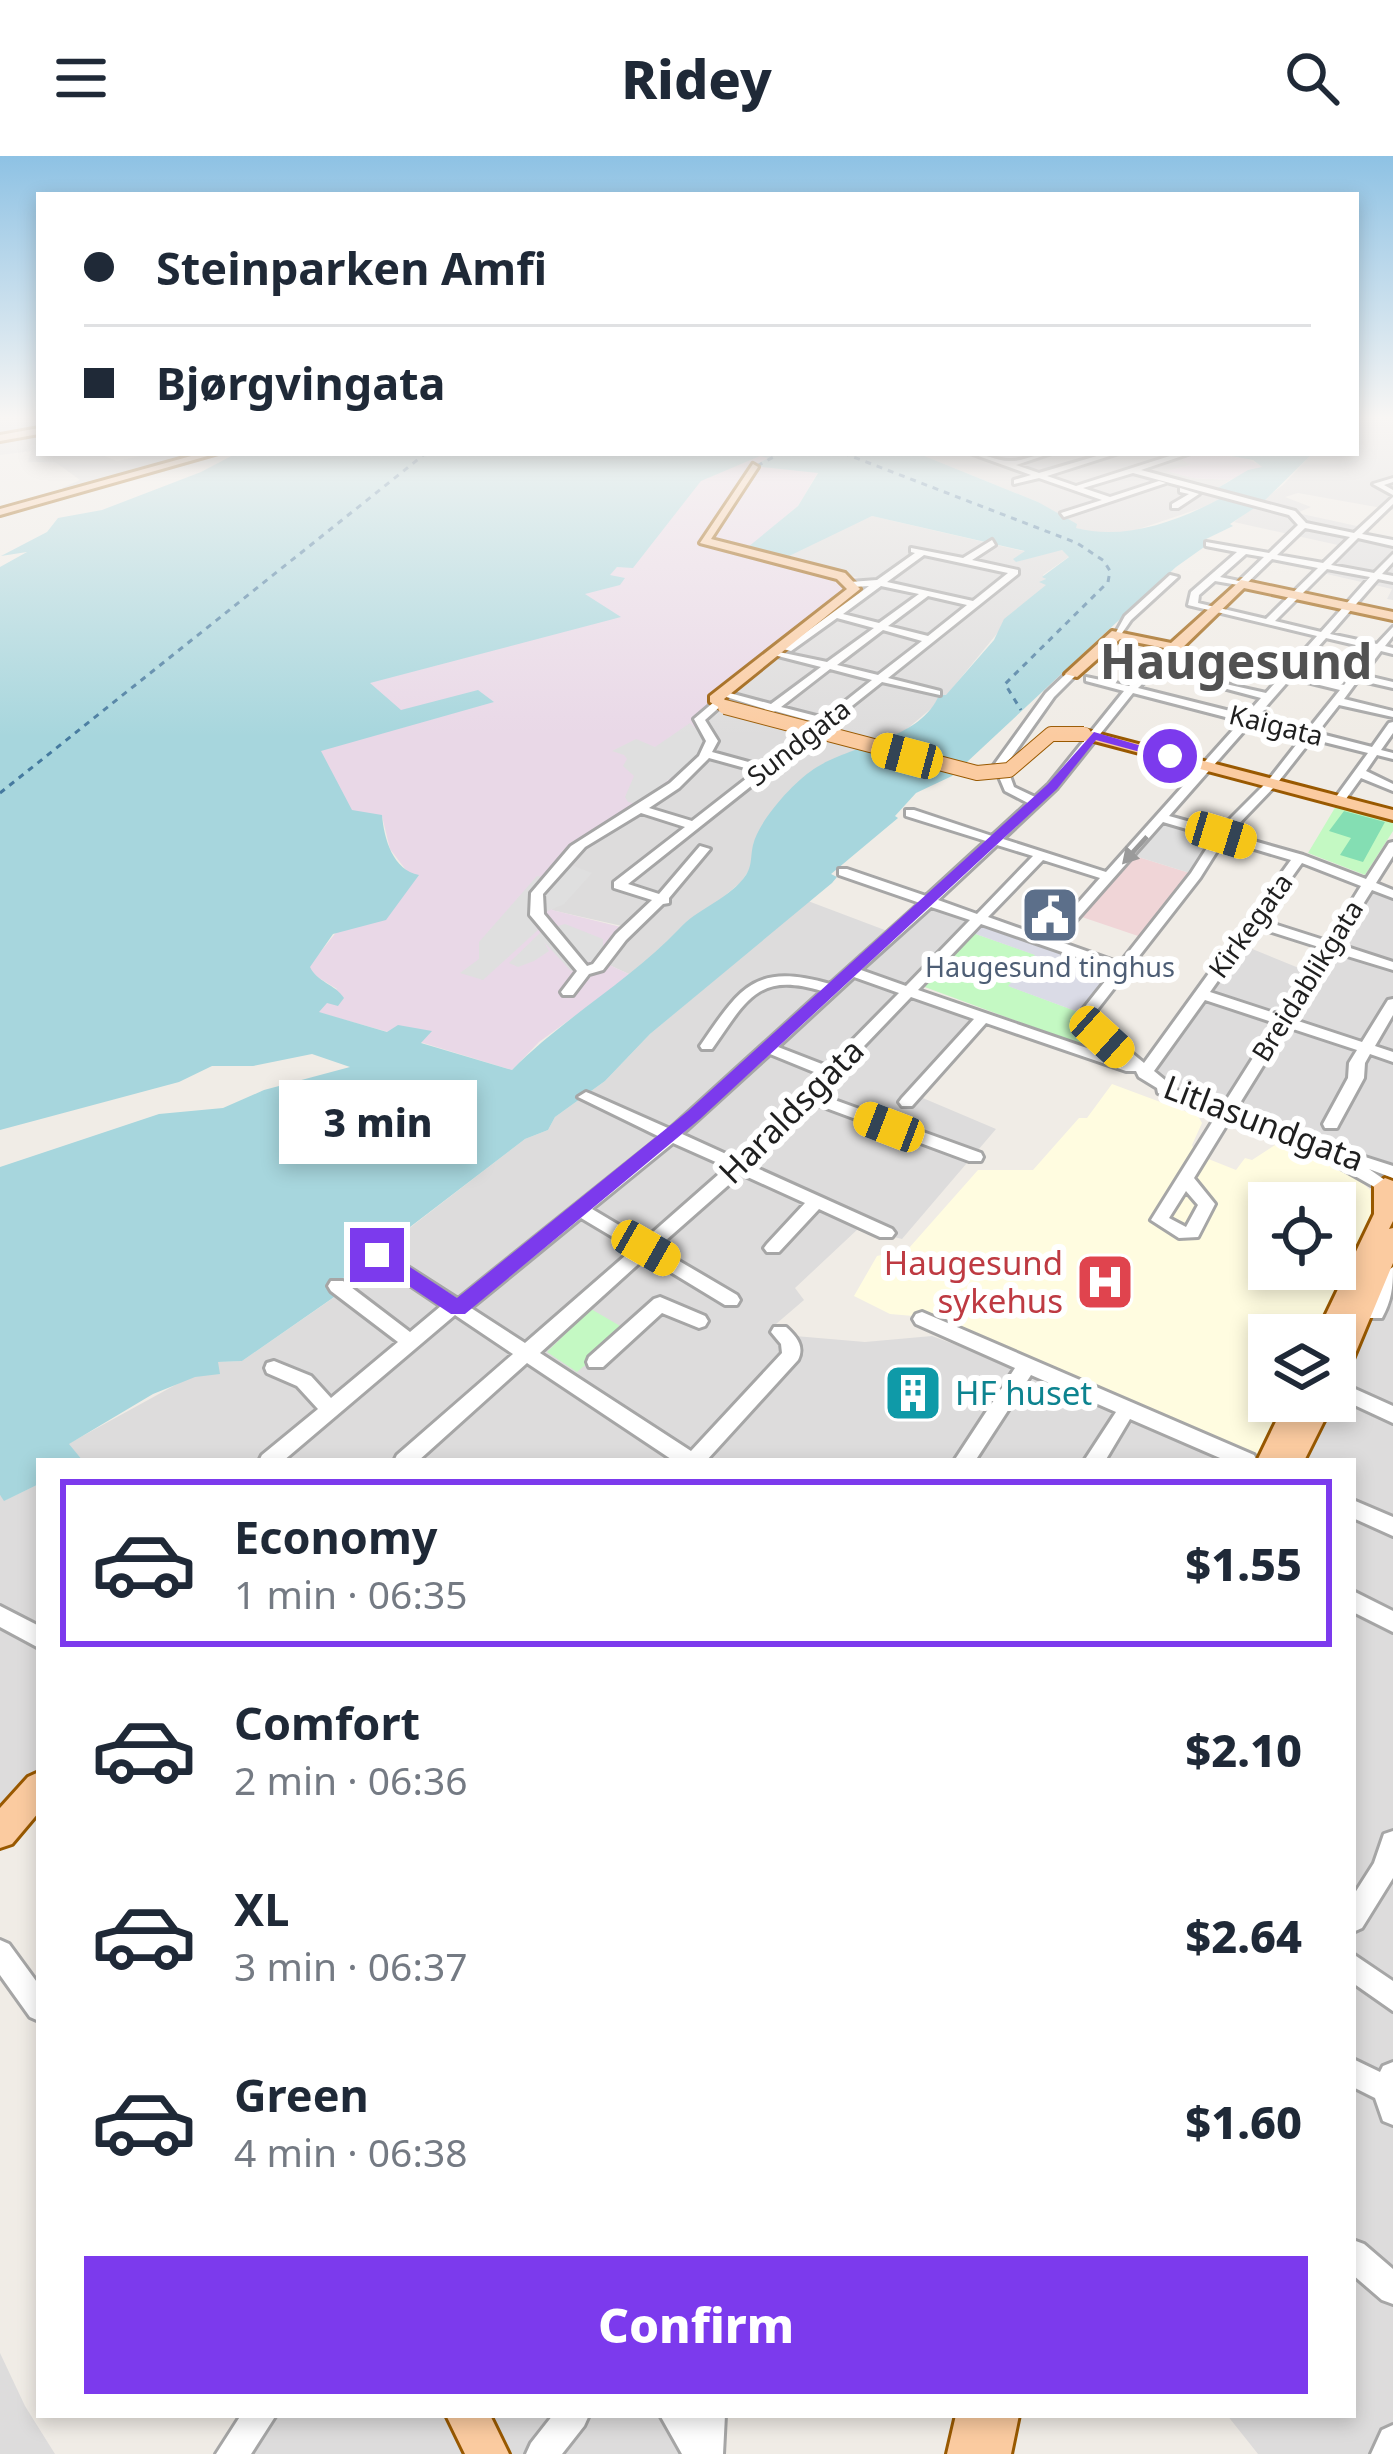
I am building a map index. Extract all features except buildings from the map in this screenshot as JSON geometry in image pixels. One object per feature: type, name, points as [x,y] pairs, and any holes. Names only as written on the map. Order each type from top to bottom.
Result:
[{"type":"main road","points":[[716,523],[704,541],[832,574],[853,584],[850,595],[787,638],[783,651],[722,702]]},
{"type":"main road","points":[[1072,674],[1117,634],[1174,648],[1241,584],[1393,616]]},
{"type":"main road","points":[[722,702],[977,773],[1010,770],[1051,734],[1089,735],[1393,815]]},
{"type":"main road","points":[[1338,1314],[1385,1214],[1389,1182]]},
{"type":"main road","points":[[1356,1330],[1393,1236]]},
{"type":"main road","points":[[1271,1458],[1289,1422]]},
{"type":"main road","points":[[1293,1458],[1313,1422]]},
{"type":"main road","points":[[0,1832],[36,1792]]},
{"type":"main road","points":[[469,2418],[488,2454]]},
{"type":"main road","points":[[968,2454],[976,2418]]},
{"type":"main road","points":[[990,2454],[997,2418]]},
{"type":"street","points":[[1296,523],[1299,529]]},
{"type":"street","points":[[1267,623],[1364,523]]},
{"type":"street","points":[[1213,578],[1241,584],[1299,529]]},
{"type":"street","points":[[1274,537],[1299,529],[1393,543]]},
{"type":"street","points":[[1255,540],[1190,600],[1196,607],[1386,650]]},
{"type":"street","points":[[908,548],[965,561],[992,543]]},
{"type":"street","points":[[1209,544],[1393,579]]},
{"type":"street","points":[[783,651],[923,551]]},
{"type":"street","points":[[1049,943],[1393,556]]},
{"type":"street","name":"Sundgata","points":[[664,900],[620,885],[1015,572],[965,561]]},
{"type":"street","points":[[1117,634],[1173,577]]},
{"type":"street","points":[[853,584],[880,584],[976,604]]},
{"type":"street","points":[[767,711],[926,593]]},
{"type":"street","points":[[837,615],[931,640]]},
{"type":"street","points":[[1145,1074],[1087,1020],[1090,1009],[1196,875],[1221,835],[1386,650],[1393,630]]},
{"type":"street","points":[[273,1458],[409,1341],[670,1136],[1036,802],[1089,735],[1174,648]]},
{"type":"street","points":[[783,651],[936,693]]},
{"type":"street","points":[[1154,667],[1202,680]]},
{"type":"street","points":[[1036,802],[1009,789],[1000,765],[1072,674]]},
{"type":"street","points":[[1288,674],[1347,689]]},
{"type":"street","points":[[1358,677],[1393,686]]},
{"type":"street","name":"Kaigata","points":[[1090,679],[1393,756]]},
{"type":"street","points":[[1216,683],[1269,697]]},
{"type":"street","points":[[1337,701],[1393,714]]},
{"type":"street","points":[[584,971],[543,924],[534,902],[580,844],[638,808],[708,754],[712,741],[698,721],[722,702],[827,722]]},
{"type":"street","points":[[1339,801],[1393,725]]},
{"type":"street","points":[[1334,749],[1393,788]]},
{"type":"street","points":[[708,754],[765,770]]},
{"type":"street","points":[[638,808],[694,826]]},
{"type":"street","points":[[910,813],[1109,877]]},
{"type":"street","points":[[1163,818],[1299,858],[1393,894]]},
{"type":"street","name":"Breidablikgata","points":[[1185,1179],[1393,846]]},
{"type":"street","points":[[568,992],[584,971],[598,967],[606,953],[664,900],[704,849]]},
{"type":"street","name":"Haraldsgata","points":[[407,1458],[738,1167],[1041,855]]},
{"type":"street","name":"Kirkegata","points":[[1145,1074],[1299,858]]},
{"type":"street","points":[[843,872],[1122,968]]},
{"type":"street","points":[[1253,922],[1393,966]]},
{"type":"street","name":"Litlasundgata","points":[[852,972],[1145,1074],[1389,1182]]},
{"type":"street","points":[[707,1046],[747,992],[757,986],[788,975],[832,989]]},
{"type":"street","points":[[1202,994],[1393,1058]]},
{"type":"street","points":[[1331,1124],[1356,1078],[1355,1067],[1393,1003]]},
{"type":"street","points":[[908,1102],[982,1018]]},
{"type":"street","points":[[767,1048],[830,1073]]},
{"type":"street","name":"Litlasundgata","points":[[1117,1064],[1171,1092],[1228,1111]]},
{"type":"street","name":"Litlasundgata","points":[[1145,1074],[1171,1092]]},
{"type":"street","points":[[807,1095],[975,1157]]},
{"type":"street","points":[[586,1097],[886,1233]]},
{"type":"street","points":[[773,1248],[816,1202]]},
{"type":"street","points":[[581,1210],[728,1298],[696,1326],[660,1304],[596,1362]]},
{"type":"street","points":[[377,1255],[687,1458]]},
{"type":"street","points":[[1376,1313],[1393,1273]]},
{"type":"street","points":[[338,1286],[409,1341]]},
{"type":"street","points":[[922,1319],[1239,1458]]},
{"type":"street","points":[[695,1458],[791,1355],[790,1341],[780,1333]]},
{"type":"street","points":[[966,1458],[1028,1364]]},
{"type":"street","points":[[274,1368],[304,1381],[330,1410]]},
{"type":"street","points":[[1356,1398],[1393,1415]]},
{"type":"street","points":[[1096,1458],[1121,1418]]},
{"type":"street","points":[[1356,1510],[1393,1527]]},
{"type":"street","points":[[1356,1602],[1393,1622]]},
{"type":"street","points":[[0,1616],[36,1636]]},
{"type":"street","points":[[1356,1913],[1384,1870],[1393,1843]]},
{"type":"street","points":[[0,1953],[36,2004]]},
{"type":"street","points":[[1356,1969],[1393,1998]]},
{"type":"street","points":[[1356,2074],[1391,2092]]},
{"type":"street","points":[[1356,2258],[1393,2289]]},
{"type":"street","points":[[232,2454],[258,2418]]},
{"type":"street","points":[[542,2454],[571,2418]]},
{"type":"street","points":[[678,2418],[704,2454]]},
{"type":"street","points":[[704,2454],[710,2418]]},
{"type":"street","points":[[1387,2454],[1393,2441]]},
{"type":"shaded area","points":[[667,523],[777,523],[749,547],[859,579],[861,586],[780,648],[784,652],[720,696],[726,707],[702,714],[692,772],[590,838],[568,863],[583,871],[561,890],[552,910],[629,929],[607,964],[631,975],[539,1042],[512,1070],[420,1042],[429,1034],[388,1032],[317,1012],[337,989],[306,970],[338,930],[369,923],[409,874],[390,849],[382,816],[351,812],[320,750],[401,711],[368,683],[583,594],[617,567],[643,554]]},
{"type":"shaded area","points":[[856,523],[903,523],[1027,552],[1016,562],[1048,551],[1062,550],[1070,556],[1043,575],[1048,584],[1008,620],[946,696],[901,734],[809,773],[754,842],[751,867],[741,882],[631,975],[607,964],[622,926],[551,910],[568,862],[700,716],[858,578],[783,556]]},
{"type":"shaded area","points":[[1069,523],[1156,523],[1130,532],[1094,533]]},
{"type":"shaded area","points":[[1240,523],[1344,523],[1357,526],[1351,533],[1393,542],[1393,600],[1387,599],[1392,589],[1318,572],[1338,545]]},
{"type":"shaded area","points":[[690,723],[708,741],[703,754],[636,804],[628,802],[625,797],[634,776],[623,766],[624,755],[612,751],[636,739],[655,747]]},
{"type":"shaded area","points":[[1163,818],[1221,835],[1196,875],[1132,855]]},
{"type":"shaded area","points":[[1132,855],[1196,875],[1144,938],[1076,915]]},
{"type":"shaded area","points":[[568,864],[592,873],[564,904],[543,913],[534,924],[538,930],[483,980],[460,973],[479,959],[479,942],[537,876],[553,879]]},
{"type":"shaded area","points":[[1368,881],[1393,892],[1393,1169],[1146,1074],[1235,942],[1311,973]]},
{"type":"shaded area","points":[[808,901],[890,932],[924,902],[976,920],[903,992],[977,1018],[911,1093],[996,1129],[902,1239],[859,1228],[795,1288],[804,1300],[776,1324],[795,1336],[865,1342],[932,1336],[1020,1369],[1217,1458],[80,1458],[68,1444],[217,1362],[242,1361],[336,1296],[329,1290],[525,1139],[548,1130],[555,1117],[605,1081],[650,1034]]},
{"type":"shaded area","points":[[565,924],[603,939],[603,949],[594,961],[587,962],[590,965],[571,971],[544,942],[549,951],[534,961],[518,967],[509,963],[543,930]]},
{"type":"shaded area","points":[[982,924],[1116,971],[1081,1013],[1008,986],[1035,955],[973,933]]},
{"type":"shaded area","name":"Haugesund sykehus","points":[[1112,1084],[1198,1116],[1202,1123],[1192,1145],[1196,1154],[1236,1170],[1245,1158],[1252,1160],[1275,1145],[1349,1170],[1370,1190],[1372,1231],[1356,1265],[1356,1182],[1248,1182],[1248,1290],[1344,1290],[1333,1314],[1248,1314],[1248,1422],[1282,1422],[1265,1458],[1248,1458],[937,1318],[890,1314],[854,1296],[877,1256],[909,1248],[978,1170],[1033,1170],[1079,1118],[1087,1118]]},
{"type":"shaded area","points":[[1393,1208],[1393,2454],[1258,2454],[1229,2418],[1356,2418],[1356,1458],[1274,1458],[1292,1422],[1356,1422],[1356,1314],[1345,1314]]},
{"type":"shaded area","points":[[36,1485],[36,1789],[0,1832],[0,1495],[5,1500]]},
{"type":"shaded area","points":[[0,2353],[25,2406],[55,2454],[0,2454]]},
{"type":"shaded area","points":[[258,2418],[672,2418],[695,2454],[237,2454]]},
{"type":"green space","points":[[1339,801],[1393,819],[1393,831],[1365,875],[1308,853]]},
{"type":"green space","points":[[1344,811],[1385,822],[1363,862],[1340,855],[1351,838],[1329,831]]},
{"type":"green space","points":[[973,933],[1036,955],[1009,986],[1081,1013],[1083,1030],[1114,1057],[922,986]]},
{"type":"green space","points":[[591,1309],[627,1330],[577,1372],[547,1352]]},
{"type":"water","points":[[54,523],[668,523],[633,568],[617,567],[610,575],[625,578],[620,585],[585,594],[621,617],[370,683],[401,710],[478,690],[494,702],[321,751],[352,810],[382,815],[396,860],[419,875],[386,920],[333,934],[310,967],[344,998],[338,1006],[327,1003],[319,1012],[387,1032],[398,1025],[432,1031],[421,1043],[512,1070],[686,922],[736,887],[748,870],[762,824],[799,781],[833,759],[917,722],[994,640],[1004,619],[1046,585],[1039,582],[1046,579],[1042,577],[1069,557],[1062,550],[1016,562],[1013,559],[1025,551],[904,523],[1076,523],[1076,528],[1113,532],[1159,523],[1233,526],[1204,540],[1207,545],[1176,567],[952,776],[916,793],[895,816],[898,818],[831,874],[837,877],[832,883],[650,1034],[605,1081],[555,1117],[548,1130],[525,1139],[329,1289],[337,1295],[242,1361],[218,1362],[220,1374],[195,1377],[153,1394],[69,1444],[81,1458],[36,1458],[36,1485],[4,1501],[0,1495],[0,1167],[159,1114],[223,1108],[264,1090],[350,1067],[312,1054],[253,1066],[212,1066],[179,1082],[0,1130],[0,567],[27,552],[1,556],[47,532]]},
{"type":"water","points":[[777,523],[857,523],[787,557],[748,547]]},
{"type":"ferry route","points":[[0,793],[338,523]]},
{"type":"ferry route","points":[[1021,710],[1005,684],[1108,582],[1110,571],[1104,561],[1077,543],[1026,523]]},
{"type":"place","name":"Haugesund tinghus","points":[[1050,915]]},
{"type":"place","name":"Haugesund sykehus","points":[[1105,1282]]},
{"type":"place","name":"HF huset","points":[[913,1393]]},
{"type":"district","name":"Haugesund","points":[[1236,662]]},
{"type":"route","points":[[377,1255],[458,1309],[694,1115],[1053,786],[1094,736],[1170,756]]}]
